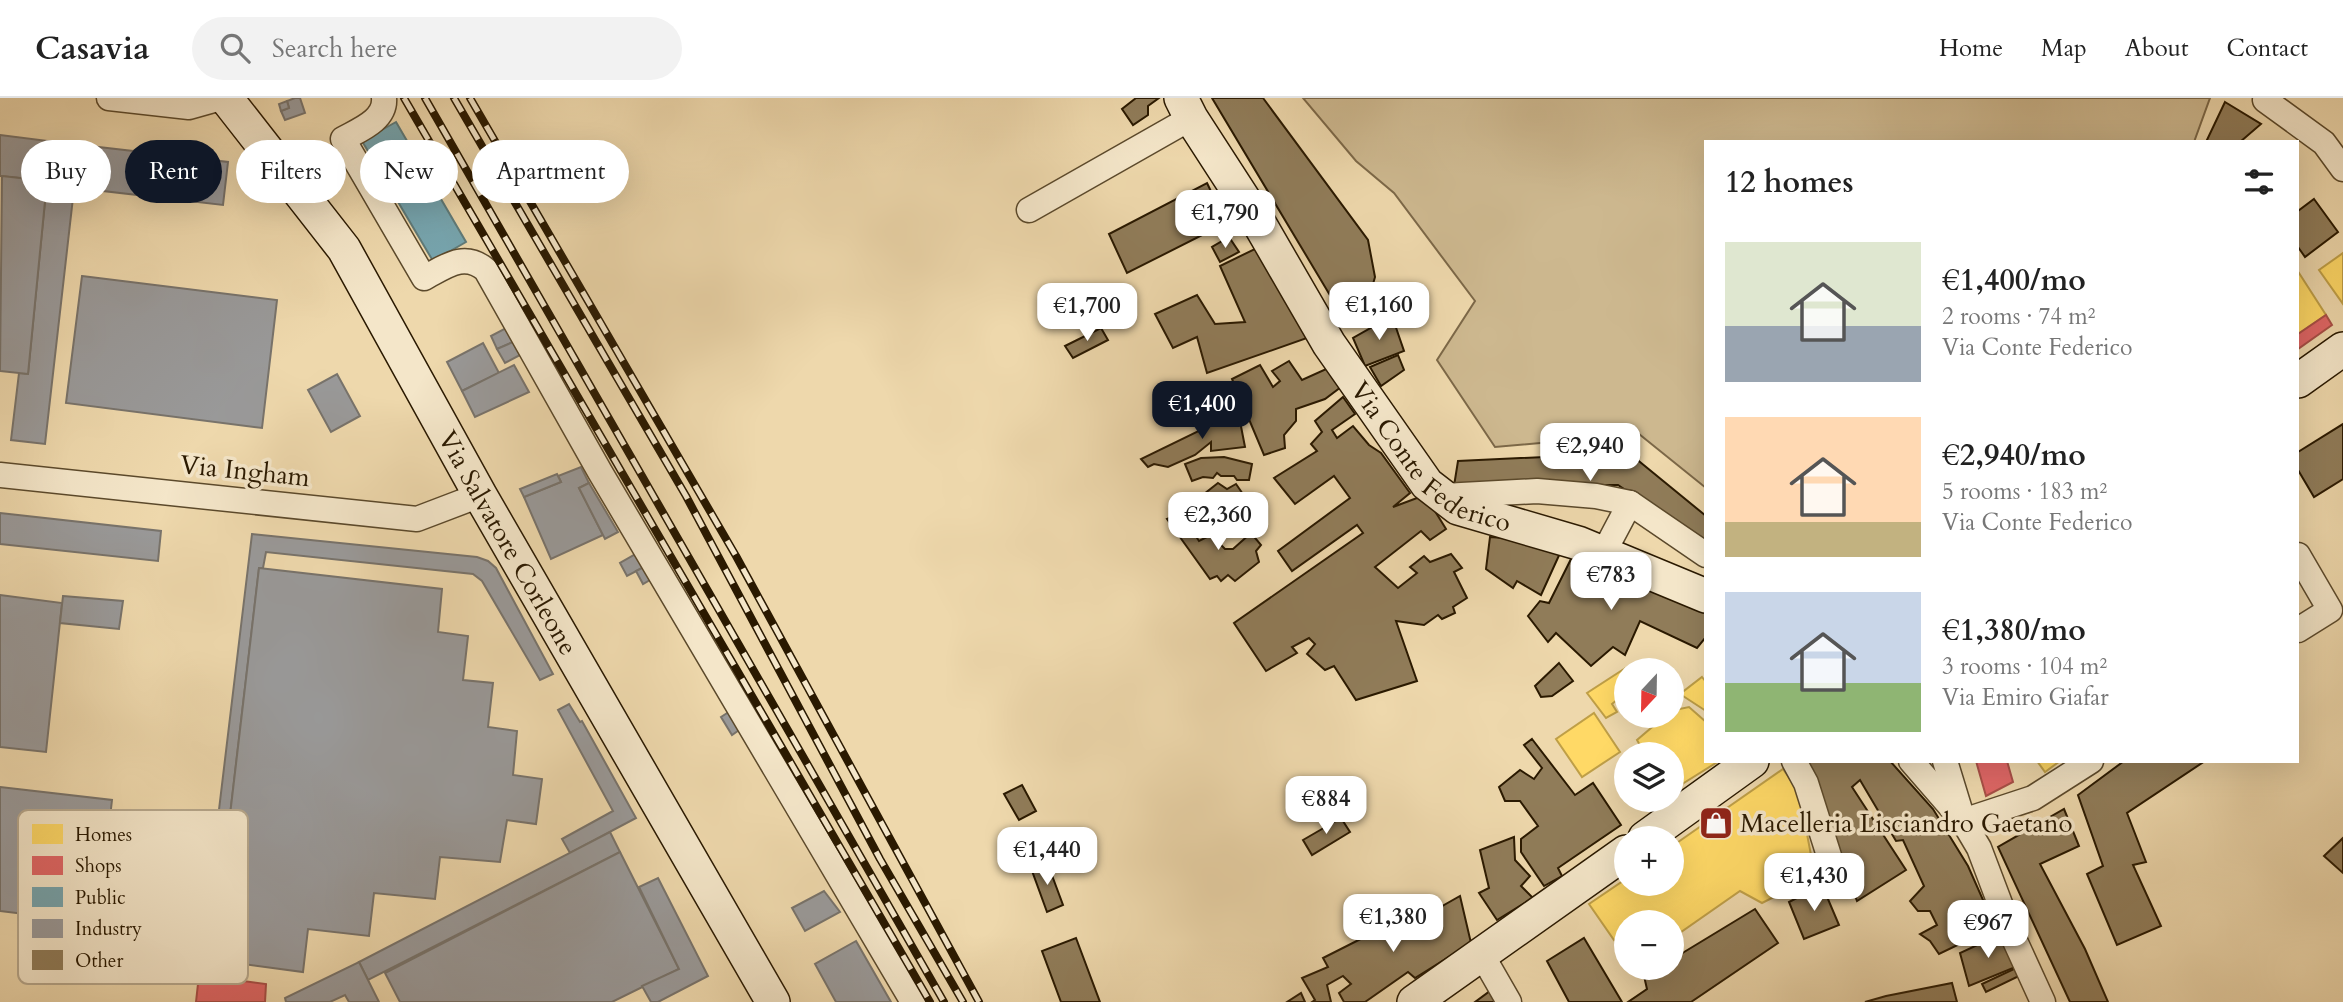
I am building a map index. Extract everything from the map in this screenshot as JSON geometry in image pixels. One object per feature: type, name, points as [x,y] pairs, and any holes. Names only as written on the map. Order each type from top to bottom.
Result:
[{"type":"street","points":[[109,98],[189,107],[220,98]]},
{"type":"street","name":"Via Salvatore Corleone","points":[[226,98],[344,249],[480,495],[773,1002]]},
{"type":"street","points":[[384,98],[385,105],[376,119],[343,139],[424,278],[458,260],[474,261],[485,270],[600,472],[913,1002]]},
{"type":"street","points":[[2265,100],[2324,143],[2343,169]]},
{"type":"street","points":[[1029,210],[1186,108]]},
{"type":"street","name":"Via Conte Federico","points":[[1186,108],[1259,223],[1329,344],[1427,484],[1458,508],[1578,542],[1704,595]]},
{"type":"street","points":[[2299,380],[2343,349]]},
{"type":"street","name":"Via Ingham","points":[[0,475],[417,519],[480,495]]},
{"type":"street","points":[[1443,496],[1537,491],[1596,496],[1630,503],[1704,554]]},
{"type":"street","points":[[1603,554],[1630,503]]},
{"type":"street","points":[[2299,557],[2330,610],[2299,629]]},
{"type":"street","points":[[1662,826],[1749,763]]},
{"type":"street","points":[[1795,763],[1806,783],[1830,862]]},
{"type":"street","points":[[1912,763],[1963,821],[1979,848],[2010,930],[2043,1002]]},
{"type":"street","points":[[1946,763],[1963,821]]},
{"type":"street","points":[[1963,821],[2033,798],[2088,763]]},
{"type":"street","points":[[1413,1002],[1614,861]]},
{"type":"street","points":[[1482,955],[1509,1002]]},
{"type":"shaded area","points":[[1303,98],[2210,98],[2195,140],[1704,140],[1704,486],[1639,434],[1495,447],[1437,360],[1475,301],[1394,193],[1356,161]]},
{"type":"building: Homes","points":[[2343,253],[2343,304],[2319,270]]},
{"type":"building: Homes","points":[[2299,273],[2326,315],[2299,333]]},
{"type":"building: Homes","points":[[1614,675],[1614,714],[1606,718],[1587,693]]},
{"type":"building: Homes","points":[[1702,677],[1704,680],[1704,710],[1684,697],[1684,691]]},
{"type":"building: Homes","points":[[1689,707],[1704,720],[1704,763],[1716,763],[1684,783],[1684,742],[1637,740],[1651,728],[1684,728],[1684,708]]},
{"type":"building: Homes","points":[[1594,713],[1614,743],[1614,756],[1582,777],[1556,739]]},
{"type":"building: Homes","points":[[2038,763],[2057,763],[2045,772]]},
{"type":"building: Homes","points":[[1783,769],[1799,792],[1815,876],[1762,903],[1740,891],[1684,930],[1684,910],[1614,910],[1614,940],[1589,904],[1614,887],[1614,896],[1684,896],[1684,838]]},
{"type":"building: Shops","points":[[2326,315],[2332,325],[2299,348],[2299,333]]},
{"type":"building: Shops","points":[[1977,763],[2008,763],[2013,782],[1986,796]]},
{"type":"building: Shops","points":[[248,982],[266,984],[265,1002],[196,1002],[198,984],[248,984]]},
{"type":"building: Public","points":[[396,122],[406,140],[364,140]]},
{"type":"building: Public","points":[[399,203],[443,203],[466,242],[433,261]]},
{"type":"building: Industry","points":[[300,98],[305,113],[285,120],[281,111],[289,108],[287,101]]},
{"type":"building: Industry","points":[[287,101],[289,108],[281,111],[279,104]]},
{"type":"building: Industry","points":[[0,135],[40,140],[21,140],[21,178],[0,176]]},
{"type":"building: Industry","points":[[111,148],[125,150],[125,194],[111,192]]},
{"type":"building: Industry","points":[[222,161],[228,162],[223,205],[206,203],[222,203]]},
{"type":"building: Industry","points":[[2,176],[21,178],[21,203],[45,203],[28,374],[0,371]]},
{"type":"building: Industry","points":[[45,203],[72,203],[45,444],[11,440],[19,373],[28,374]]},
{"type":"building: Industry","points":[[82,276],[277,300],[262,428],[66,403]]},
{"type":"building: Industry","points":[[506,328],[513,342],[497,349],[491,336]]},
{"type":"building: Industry","points":[[513,342],[520,355],[505,363],[497,349]]},
{"type":"building: Industry","points":[[483,343],[499,373],[462,391],[447,362]]},
{"type":"building: Industry","points":[[514,365],[529,392],[475,417],[462,391]]},
{"type":"building: Industry","points":[[337,374],[360,416],[331,432],[308,390]]},
{"type":"building: Industry","points":[[581,467],[589,483],[579,488],[603,535],[551,559],[524,497],[561,482],[558,476]]},
{"type":"building: Industry","points":[[557,474],[561,482],[524,497],[520,489]]},
{"type":"building: Industry","points":[[589,483],[618,532],[605,539],[579,488]]},
{"type":"building: Industry","points":[[0,513],[161,531],[158,561],[0,544]]},
{"type":"building: Industry","points":[[252,534],[477,557],[496,568],[553,674],[540,680],[482,581],[473,574],[266,552],[263,568],[259,568],[231,810],[219,810]]},
{"type":"building: Industry","points":[[641,551],[648,565],[627,576],[620,563]]},
{"type":"building: Industry","points":[[648,565],[655,577],[643,584],[636,571]]},
{"type":"building: Industry","points":[[259,568],[442,589],[438,632],[468,636],[463,680],[493,683],[488,727],[517,731],[513,775],[542,779],[536,824],[507,820],[500,862],[440,857],[435,899],[374,893],[369,936],[308,929],[303,972],[248,965],[248,810],[231,810]]},
{"type":"building: Industry","points":[[0,595],[62,603],[46,752],[0,747]]},
{"type":"building: Industry","points":[[63,596],[123,601],[119,629],[60,623]]},
{"type":"building: Industry","points":[[569,704],[580,722],[582,721],[636,818],[570,853],[562,839],[613,811],[558,710]]},
{"type":"building: Industry","points":[[732,710],[742,728],[732,735],[721,717]]},
{"type":"building: Industry","points":[[0,787],[112,800],[111,810],[18,810],[18,913],[0,911]]},
{"type":"building: Industry","points":[[610,832],[620,852],[368,980],[359,962]]},
{"type":"building: Industry","points":[[620,852],[679,969],[612,1002],[400,1002],[385,973]]},
{"type":"building: Industry","points":[[658,878],[708,976],[658,1002],[651,1002],[642,986],[679,969],[639,887]]},
{"type":"building: Industry","points":[[824,891],[840,912],[805,931],[792,908]]},
{"type":"building: Industry","points":[[856,941],[891,1002],[836,1002],[815,964]]},
{"type":"building: Industry","points":[[359,962],[379,1002],[349,1002],[345,995],[330,1002],[286,1002],[285,998]]},
{"type":"building: Other","points":[[1136,98],[1159,98],[1148,106],[1148,115],[1133,125],[1122,109]]},
{"type":"building: Other","points":[[1212,98],[1263,98],[1368,240],[1375,277],[1373,284],[1381,297],[1343,317]]},
{"type":"building: Other","points":[[2225,102],[2261,124],[2242,140],[2207,140]]},
{"type":"building: Other","points":[[1207,183],[1226,223],[1127,273],[1109,234]]},
{"type":"building: Other","points":[[2314,199],[2338,232],[2305,257],[2299,248],[2299,210]]},
{"type":"building: Other","points":[[1229,237],[1239,252],[1220,262],[1212,247]]},
{"type":"building: Other","points":[[1261,246],[1307,338],[1207,373],[1197,337],[1173,348],[1155,314],[1197,295],[1215,324],[1245,322],[1220,266]]},
{"type":"building: Other","points":[[1392,316],[1404,351],[1365,366],[1353,338]]},
{"type":"building: Other","points":[[1101,328],[1108,340],[1073,358],[1065,346]]},
{"type":"building: Other","points":[[1398,355],[1404,370],[1381,386],[1370,367]]},
{"type":"building: Other","points":[[1289,361],[1302,380],[1335,365],[1345,384],[1325,399],[1296,409],[1296,421],[1284,435],[1285,448],[1264,455],[1232,379],[1260,365],[1273,387],[1280,381],[1272,371]]},
{"type":"building: Other","points":[[1343,397],[1355,414],[1332,430],[1337,438],[1353,426],[1369,445],[1381,453],[1410,493],[1393,507],[1425,495],[1446,529],[1430,540],[1421,531],[1375,567],[1398,588],[1417,573],[1410,567],[1424,556],[1430,562],[1451,554],[1462,568],[1454,572],[1467,598],[1453,607],[1455,613],[1442,619],[1438,615],[1424,625],[1396,621],[1417,681],[1356,700],[1334,666],[1325,670],[1307,654],[1315,644],[1309,638],[1292,647],[1297,653],[1266,671],[1234,623],[1363,533],[1357,525],[1292,571],[1278,551],[1350,498],[1334,476],[1295,504],[1274,478],[1317,451],[1311,444],[1322,432],[1315,421]]},
{"type":"building: Other","points":[[1238,411],[1245,447],[1211,451],[1211,442],[1195,455],[1168,467],[1154,464],[1148,467],[1141,459],[1205,428],[1204,422]]},
{"type":"building: Other","points":[[2343,424],[2343,479],[2314,497],[2299,472],[2299,451]]},
{"type":"building: Other","points":[[1629,453],[1704,514],[1704,550],[1652,508],[1618,485],[1454,486],[1458,461]]},
{"type":"building: Other","points":[[1224,457],[1252,464],[1249,480],[1237,480],[1234,476],[1221,476],[1217,473],[1213,478],[1203,477],[1192,481],[1185,464],[1201,458]]},
{"type":"building: Other","points":[[1218,483],[1227,489],[1236,484],[1245,497],[1247,516],[1218,534],[1206,533],[1192,514],[1208,501],[1204,494]]},
{"type":"building: Other","points":[[1181,513],[1199,541],[1211,535],[1225,549],[1233,549],[1251,533],[1261,545],[1256,551],[1259,562],[1235,581],[1228,575],[1221,581],[1217,576],[1210,579],[1167,519]]},
{"type":"building: Other","points":[[1490,537],[1534,540],[1561,551],[1541,595],[1517,581],[1513,588],[1486,569]]},
{"type":"building: Other","points":[[1574,553],[1704,611],[1704,639],[1697,648],[1640,621],[1625,655],[1613,647],[1591,666],[1556,633],[1548,642],[1528,616],[1540,601],[1549,603]]},
{"type":"building: Other","points":[[1559,663],[1573,681],[1552,696],[1541,697],[1535,686]]},
{"type":"building: Other","points":[[1532,739],[1575,795],[1593,783],[1621,825],[1614,826],[1614,830],[1558,868],[1562,876],[1544,886],[1521,852],[1521,839],[1538,826],[1520,801],[1505,801],[1499,787],[1520,770],[1534,779],[1542,768],[1524,745]]},
{"type":"building: Other","points":[[1806,763],[1892,763],[1933,809],[1968,866],[1995,927],[1939,954],[1930,941],[1920,934],[1937,925],[1930,911],[1918,911],[1910,901],[1924,886],[1903,840],[1896,841],[1860,780],[1852,787],[1906,870],[1857,901]]},
{"type":"building: Other","points":[[2121,763],[2202,763],[2127,813],[2146,862],[2133,865],[2161,926],[2117,945],[2087,874],[2103,866],[2078,795]]},
{"type":"building: Other","points":[[1022,785],[1036,811],[1019,820],[1004,794]]},
{"type":"building: Other","points":[[2064,809],[2079,846],[2040,864],[2085,949],[2108,1002],[2070,1002],[1998,847]]},
{"type":"building: Other","points":[[1341,818],[1350,832],[1312,855],[1303,840]]},
{"type":"building: Other","points":[[1514,837],[1515,860],[1530,876],[1521,886],[1533,898],[1497,920],[1479,893],[1489,888],[1480,850]]},
{"type":"building: Other","points":[[2343,838],[2343,873],[2324,856]]},
{"type":"building: Other","points":[[1047,862],[1063,905],[1047,912],[1031,868]]},
{"type":"building: Other","points":[[1822,885],[1839,925],[1804,939],[1789,902]]},
{"type":"building: Other","points":[[1460,896],[1471,943],[1415,978],[1408,972],[1365,1002],[1344,1002],[1339,993],[1351,984],[1343,976],[1327,985],[1331,1002],[1312,1002],[1315,1000],[1302,978],[1328,967],[1323,958],[1408,915],[1414,922]]},
{"type":"building: Other","points":[[1755,909],[1778,943],[1691,1002],[1628,1002],[1647,989],[1645,980],[1684,980],[1684,952]]},
{"type":"building: Other","points":[[2003,933],[2018,966],[1969,986],[1960,953]]},
{"type":"building: Other","points":[[1076,938],[1100,1002],[1061,1002],[1042,951]]},
{"type":"building: Other","points":[[1584,938],[1622,1002],[1569,1002],[1547,961]]},
{"type":"building: Other","points":[[2016,968],[2019,976],[1986,992],[1982,984]]},
{"type":"building: Other","points":[[1952,983],[1957,1002],[1865,1002],[1886,996]]},
{"type":"building: Other","points":[[1490,991],[1498,1002],[1475,1002]]},
{"type":"building: Other","points":[[1301,993],[1305,1002],[1287,1002]]},
{"type":"railway","points":[[404,98],[930,1002]]},
{"type":"railway","points":[[425,98],[944,1002]]},
{"type":"railway","points":[[454,98],[686,496],[880,859],[963,1002]]},
{"type":"railway","points":[[470,98],[736,556],[979,1002]]},
{"type":"place","name":"Macelleria Lisciandro Gaetano","points":[[1716,823]]}]
